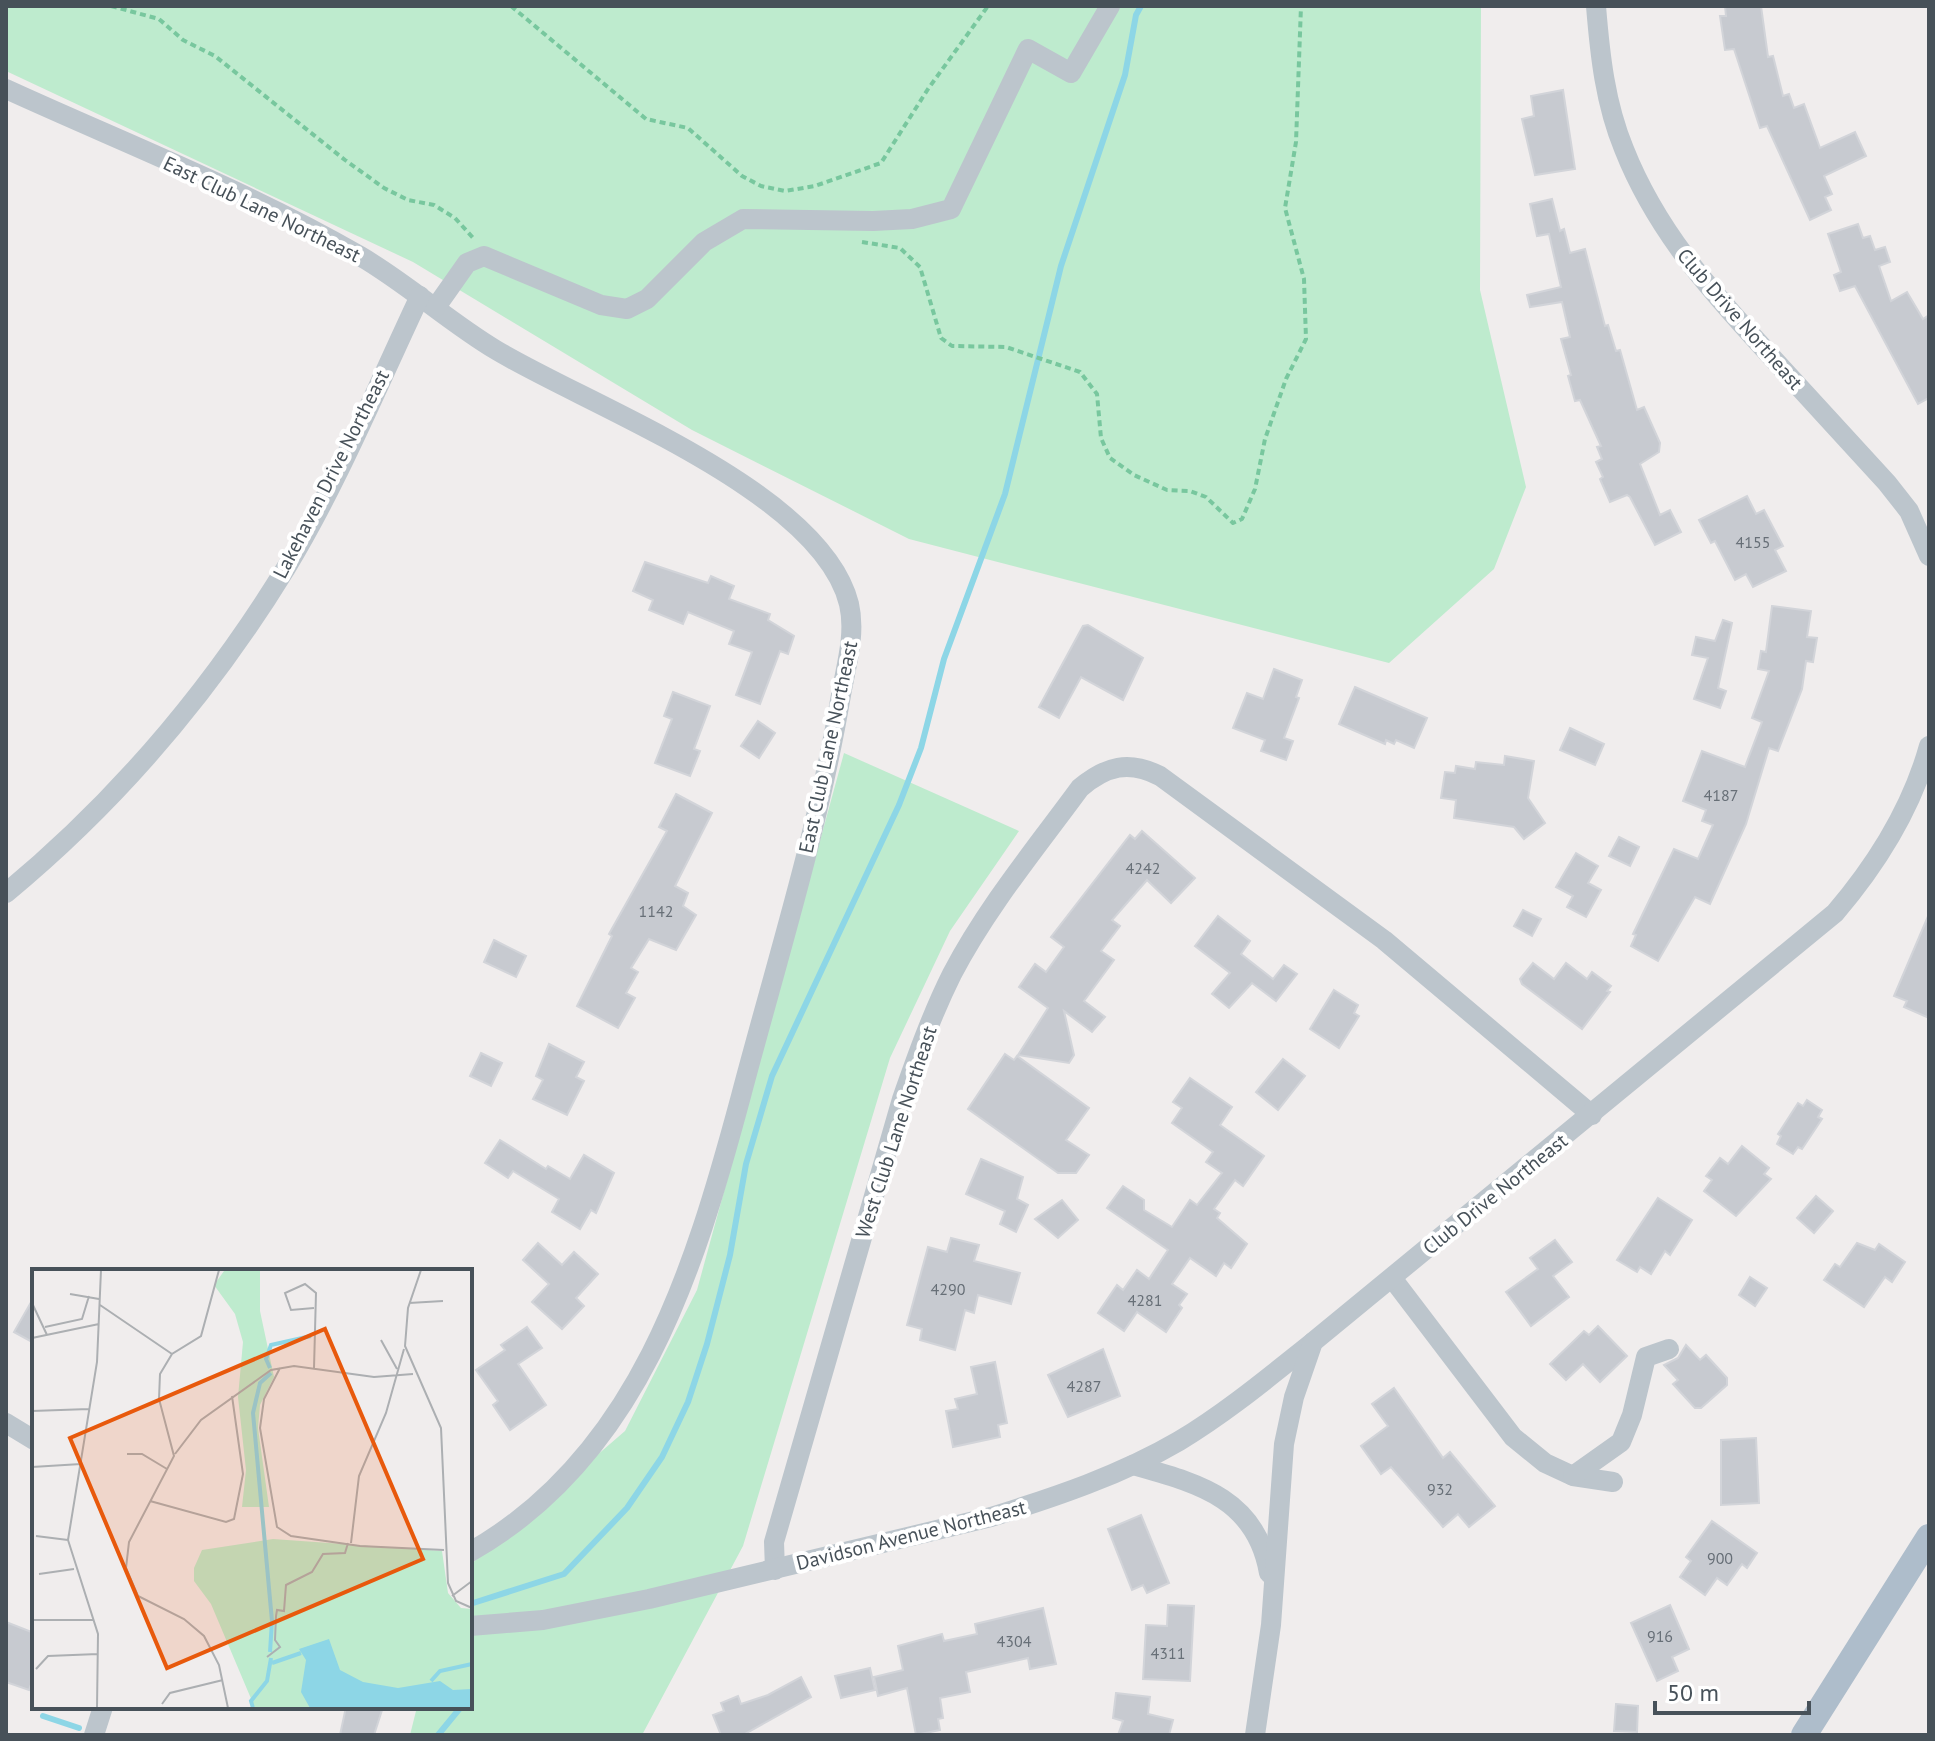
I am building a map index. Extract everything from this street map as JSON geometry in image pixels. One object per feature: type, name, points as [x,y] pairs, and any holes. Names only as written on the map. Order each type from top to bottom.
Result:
[{"type":"main road","points":[[1804,1735],[1928,1539]]},
{"type":"street","points":[[484,256],[601,305],[627,309],[647,299],[704,242],[743,219],[769,216],[820,222],[912,219],[951,209],[1028,49],[1071,73],[1110,6]]},
{"type":"street","name":"Club Drive Northeast","points":[[1596,6],[1601,67],[1609,104],[1623,148],[1652,211],[1691,269],[1887,483],[1909,511],[1929,556]]},
{"type":"street","name":"East Club Lane Northeast","points":[[6,89],[306,226],[364,258],[497,351],[654,430],[781,511],[809,538],[839,578],[849,602],[853,629],[837,721],[809,842],[727,1148],[683,1287],[631,1395],[584,1460],[524,1516],[472,1551]]},
{"type":"street","name":"Lakehaven Drive Northeast","points":[[6,893],[60,846],[124,782],[185,710],[260,607],[306,532],[428,302],[467,263],[484,256]]},
{"type":"street","name":"Club Drive Northeast","points":[[1313,1342],[1835,913],[1859,886],[1894,831],[1929,746]]},
{"type":"street","name":"West Club Lane Northeast","points":[[775,1570],[774,1542],[897,1114],[923,1036],[953,973],[988,914],[1080,788],[1098,773],[1129,765],[1160,776],[1384,940],[1592,1115]]},
{"type":"street","points":[[1392,1278],[1513,1437],[1545,1463],[1573,1476],[1613,1482]]},
{"type":"street","points":[[1255,1735],[1270,1639],[1284,1444],[1294,1397],[1313,1342]]},
{"type":"street","name":"Davidson Avenue Northeast","points":[[472,1626],[543,1620],[775,1570],[991,1517],[1133,1465],[1220,1415],[1313,1342]]},
{"type":"street","points":[[1573,1476],[1621,1442],[1632,1415],[1646,1357],[1669,1349]]},
{"type":"street","points":[[6,1423],[32,1439]]},
{"type":"street","points":[[1133,1465],[1197,1483],[1234,1507],[1262,1547],[1272,1597]]},
{"type":"street","points":[[94,1735],[102,1709]]},
{"type":"path","points":[[111,6],[159,19],[183,40],[215,56],[384,188],[408,200],[434,205],[455,218],[472,235],[484,256]]},
{"type":"path","points":[[511,6],[646,119],[688,128],[742,176],[761,186],[785,191],[815,186],[881,163],[928,89],[988,6]]},
{"type":"path","points":[[857,221],[861,241],[900,248],[920,267],[941,338],[952,346],[1006,347],[1027,352],[1080,372],[1097,394],[1101,438],[1110,458],[1134,475],[1167,490],[1190,491],[1206,497],[1233,523],[1242,519],[1255,489],[1271,424],[1306,339],[1304,279],[1285,208],[1296,142],[1301,6]]},
{"type":"green space","points":[[6,6],[1481,6],[1480,290],[1526,487],[1494,569],[1389,663],[909,539],[692,430],[413,262],[6,71]]},
{"type":"green space","points":[[844,753],[1019,831],[950,931],[890,1058],[743,1546],[642,1735],[410,1735],[416,1709],[472,1709],[472,1563],[625,1431],[697,1290]]},
{"type":"building","points":[[1725,6],[1761,6],[1768,57],[1773,56],[1783,96],[1789,94],[1794,108],[1804,104],[1820,148],[1855,132],[1866,156],[1824,176],[1832,194],[1825,197],[1831,210],[1810,220],[1767,126],[1760,128],[1734,49],[1725,50],[1720,16],[1726,16]]},
{"type":"building","points":[[1563,90],[1575,169],[1535,175],[1522,119],[1534,116],[1531,96]]},
{"type":"building","points":[[1552,199],[1560,231],[1564,229],[1570,253],[1585,249],[1605,326],[1608,325],[1616,351],[1620,350],[1637,410],[1644,407],[1660,443],[1659,452],[1640,464],[1660,515],[1670,510],[1681,532],[1655,545],[1630,497],[1627,495],[1610,502],[1600,479],[1603,477],[1596,462],[1602,459],[1597,447],[1601,446],[1580,400],[1575,401],[1568,376],[1571,375],[1561,339],[1570,337],[1562,302],[1530,307],[1527,295],[1561,287],[1549,234],[1537,236],[1530,204]]},
{"type":"building","points":[[1858,224],[1863,238],[1870,236],[1875,250],[1885,247],[1890,262],[1879,266],[1891,301],[1907,292],[1923,319],[1929,315],[1929,398],[1918,404],[1855,286],[1840,291],[1834,275],[1841,272],[1828,234]]},
{"type":"building","points":[[1747,496],[1756,514],[1764,510],[1783,546],[1775,550],[1786,571],[1753,587],[1746,574],[1735,580],[1715,541],[1711,543],[1699,520]]},
{"type":"building","points":[[645,562],[708,583],[711,576],[734,586],[729,599],[770,614],[768,620],[794,636],[788,654],[780,651],[760,704],[736,695],[752,652],[729,644],[734,631],[688,612],[683,624],[649,610],[653,600],[633,591]]},
{"type":"building","points":[[1772,606],[1811,611],[1807,637],[1817,638],[1813,662],[1806,661],[1802,689],[1778,751],[1769,748],[1746,824],[1710,904],[1695,897],[1658,961],[1631,946],[1636,935],[1633,934],[1674,849],[1698,859],[1713,825],[1702,821],[1706,810],[1683,801],[1702,751],[1745,767],[1762,722],[1752,718],[1769,671],[1758,669],[1761,651],[1766,652]]},
{"type":"building","points":[[1723,620],[1732,623],[1718,688],[1726,691],[1720,708],[1694,699],[1708,658],[1692,655],[1696,637],[1715,641]]},
{"type":"building","points":[[1088,625],[1143,658],[1123,700],[1081,677],[1059,718],[1039,707],[1083,626]]},
{"type":"building","points":[[1274,669],[1302,680],[1296,697],[1299,698],[1284,738],[1293,741],[1286,760],[1261,751],[1265,740],[1233,728],[1247,693],[1263,699]]},
{"type":"building","points":[[1355,687],[1427,718],[1414,748],[1396,740],[1394,744],[1386,740],[1385,744],[1339,724]]},
{"type":"building","points":[[673,692],[710,706],[694,749],[700,751],[690,776],[655,763],[672,719],[664,716]]},
{"type":"building","points":[[758,721],[775,733],[759,758],[741,746]]},
{"type":"building","points":[[1570,728],[1604,744],[1595,765],[1560,750]]},
{"type":"building","points":[[1505,756],[1534,761],[1528,798],[1545,823],[1524,839],[1514,827],[1454,818],[1456,800],[1441,798],[1445,772],[1455,773],[1456,766],[1475,769],[1476,762],[1504,765]]},
{"type":"building","points":[[676,794],[712,813],[675,886],[688,893],[683,906],[696,915],[676,950],[649,939],[631,968],[638,972],[626,993],[635,998],[618,1028],[577,1006],[612,936],[609,934],[667,831],[659,827]]},
{"type":"building","points":[[1142,831],[1195,878],[1171,903],[1147,880],[1112,920],[1120,926],[1101,951],[1114,960],[1084,1001],[1105,1017],[1092,1032],[1064,1011],[1074,1055],[1069,1063],[1018,1055],[1048,1008],[1019,987],[1035,964],[1046,972],[1064,947],[1051,937],[1130,835],[1135,839]]},
{"type":"building","points":[[1619,837],[1639,847],[1630,866],[1609,856]]},
{"type":"building","points":[[1576,853],[1598,866],[1588,883],[1601,890],[1586,917],[1567,907],[1573,896],[1556,887]]},
{"type":"building","points":[[1523,910],[1541,919],[1532,936],[1514,926]]},
{"type":"building","points":[[1929,914],[1929,1018],[1904,1007],[1907,1001],[1894,996]]},
{"type":"building","points":[[1218,916],[1250,941],[1241,954],[1273,979],[1284,965],[1297,974],[1276,1001],[1252,983],[1229,1008],[1212,994],[1230,973],[1195,946]]},
{"type":"building","points":[[494,940],[526,956],[516,977],[484,962]]},
{"type":"building","points":[[1533,963],[1554,979],[1566,963],[1587,979],[1592,972],[1611,986],[1607,991],[1610,992],[1582,1029],[1522,984],[1520,979]]},
{"type":"building","points":[[1334,990],[1358,1005],[1354,1013],[1359,1016],[1339,1048],[1310,1029]]},
{"type":"building","points":[[549,1044],[584,1062],[576,1077],[584,1081],[567,1115],[533,1099],[543,1080],[536,1076]]},
{"type":"building","points":[[481,1053],[502,1063],[491,1086],[470,1076]]},
{"type":"building","points":[[1005,1054],[1014,1060],[1017,1056],[1089,1108],[1066,1140],[1089,1155],[1076,1173],[1058,1173],[968,1109]]},
{"type":"building","points":[[1283,1059],[1305,1076],[1278,1110],[1256,1092]]},
{"type":"building","points":[[1190,1078],[1232,1107],[1220,1125],[1264,1156],[1243,1186],[1235,1180],[1214,1209],[1220,1213],[1217,1218],[1247,1244],[1231,1268],[1224,1263],[1216,1276],[1190,1258],[1172,1284],[1187,1294],[1166,1332],[1137,1312],[1124,1331],[1098,1313],[1117,1285],[1123,1290],[1137,1270],[1149,1279],[1168,1250],[1107,1208],[1123,1186],[1144,1200],[1144,1210],[1172,1227],[1190,1200],[1197,1205],[1222,1173],[1206,1162],[1213,1152],[1172,1123],[1182,1108],[1173,1102]]},
{"type":"building","points":[[1807,1100],[1822,1110],[1818,1117],[1822,1119],[1802,1149],[1798,1147],[1793,1154],[1777,1144],[1781,1136],[1778,1134],[1798,1103],[1803,1106]]},
{"type":"building","points":[[500,1140],[546,1169],[548,1166],[570,1179],[584,1155],[614,1173],[596,1213],[591,1210],[580,1229],[552,1212],[559,1199],[513,1171],[508,1178],[485,1163]]},
{"type":"building","points":[[1742,1146],[1769,1168],[1764,1174],[1771,1179],[1736,1216],[1704,1191],[1712,1180],[1706,1176],[1720,1158],[1728,1164]]},
{"type":"building","points":[[981,1159],[1023,1177],[1017,1199],[1028,1205],[1016,1232],[1000,1224],[1005,1211],[966,1194]]},
{"type":"building","points":[[1816,1196],[1833,1211],[1814,1233],[1797,1218]]},
{"type":"building","points":[[1658,1198],[1692,1220],[1670,1255],[1665,1251],[1651,1274],[1640,1267],[1637,1272],[1617,1260]]},
{"type":"building","points":[[1062,1200],[1078,1220],[1058,1238],[1035,1219]]},
{"type":"building","points":[[951,1238],[979,1245],[974,1261],[1020,1273],[1011,1304],[978,1295],[974,1313],[965,1310],[955,1350],[920,1340],[922,1329],[907,1325],[928,1247],[947,1252]]},
{"type":"building","points":[[1555,1240],[1572,1262],[1553,1276],[1569,1297],[1531,1326],[1506,1292],[1538,1269],[1530,1258]]},
{"type":"building","points":[[538,1243],[562,1265],[574,1252],[598,1274],[576,1298],[584,1306],[562,1329],[532,1302],[549,1284],[523,1260]]},
{"type":"building","points":[[1857,1243],[1875,1250],[1879,1244],[1905,1262],[1892,1282],[1885,1277],[1864,1307],[1824,1280],[1835,1264],[1840,1267]]},
{"type":"building","points":[[1750,1277],[1767,1288],[1755,1306],[1739,1295]]},
{"type":"building","points":[[32,1300],[32,1342],[14,1332]]},
{"type":"building","points":[[1598,1326],[1627,1356],[1600,1382],[1583,1364],[1566,1380],[1550,1364],[1584,1331],[1589,1335]]},
{"type":"building","points":[[527,1327],[542,1348],[518,1364],[546,1405],[510,1430],[493,1405],[498,1401],[476,1370],[505,1350],[501,1345]]},
{"type":"building","points":[[1686,1345],[1700,1360],[1706,1355],[1727,1378],[1727,1385],[1701,1408],[1695,1408],[1673,1384],[1678,1380],[1664,1365],[1678,1358]]},
{"type":"building","points":[[1103,1349],[1120,1396],[1068,1417],[1048,1375]]},
{"type":"building","points":[[995,1362],[1007,1423],[998,1425],[1000,1437],[953,1447],[946,1411],[958,1409],[955,1399],[977,1394],[971,1367]]},
{"type":"building","points":[[1394,1388],[1443,1458],[1450,1452],[1495,1506],[1469,1527],[1458,1514],[1443,1527],[1391,1467],[1381,1474],[1361,1446],[1388,1426],[1372,1404]]},
{"type":"building","points":[[1756,1438],[1759,1503],[1721,1505],[1721,1440]]},
{"type":"building","points":[[1141,1515],[1169,1583],[1147,1593],[1143,1585],[1132,1590],[1108,1529]]},
{"type":"building","points":[[1712,1521],[1757,1553],[1747,1568],[1742,1564],[1727,1585],[1717,1578],[1705,1595],[1680,1577],[1691,1561],[1686,1557]]},
{"type":"building","points":[[1168,1605],[1194,1606],[1190,1681],[1143,1679],[1146,1625],[1167,1626]]},
{"type":"building","points":[[1670,1605],[1689,1649],[1672,1657],[1678,1671],[1657,1681],[1631,1623]]},
{"type":"building","points":[[1043,1608],[1056,1664],[1030,1669],[1028,1658],[966,1672],[970,1692],[940,1698],[943,1718],[938,1719],[940,1730],[916,1735],[907,1688],[878,1696],[874,1677],[903,1670],[898,1646],[942,1634],[944,1641],[977,1634],[975,1624]]},
{"type":"building","points":[[6,1622],[32,1632],[32,1682],[29,1690],[6,1682]]},
{"type":"building","points":[[870,1668],[875,1690],[841,1698],[835,1676]]},
{"type":"building","points":[[801,1677],[811,1697],[743,1735],[721,1735],[713,1715],[724,1711],[721,1703],[738,1696],[741,1704],[768,1695]]},
{"type":"building","points":[[1116,1693],[1150,1697],[1148,1714],[1173,1720],[1169,1735],[1118,1735],[1123,1721],[1113,1718]]},
{"type":"building","points":[[1616,1704],[1638,1706],[1637,1732],[1614,1731]]},
{"type":"building","points":[[346,1709],[382,1709],[374,1735],[340,1735]]},
{"type":"waterway","points":[[472,1603],[564,1574],[627,1508],[662,1457],[688,1402],[730,1255],[746,1164],[772,1076],[899,805],[921,748],[944,659],[1005,494],[1061,266],[1125,75],[1136,15],[1141,6]]},
{"type":"waterway","points":[[438,1735],[459,1709]]},
{"type":"waterway","points":[[43,1716],[79,1728]]}]
